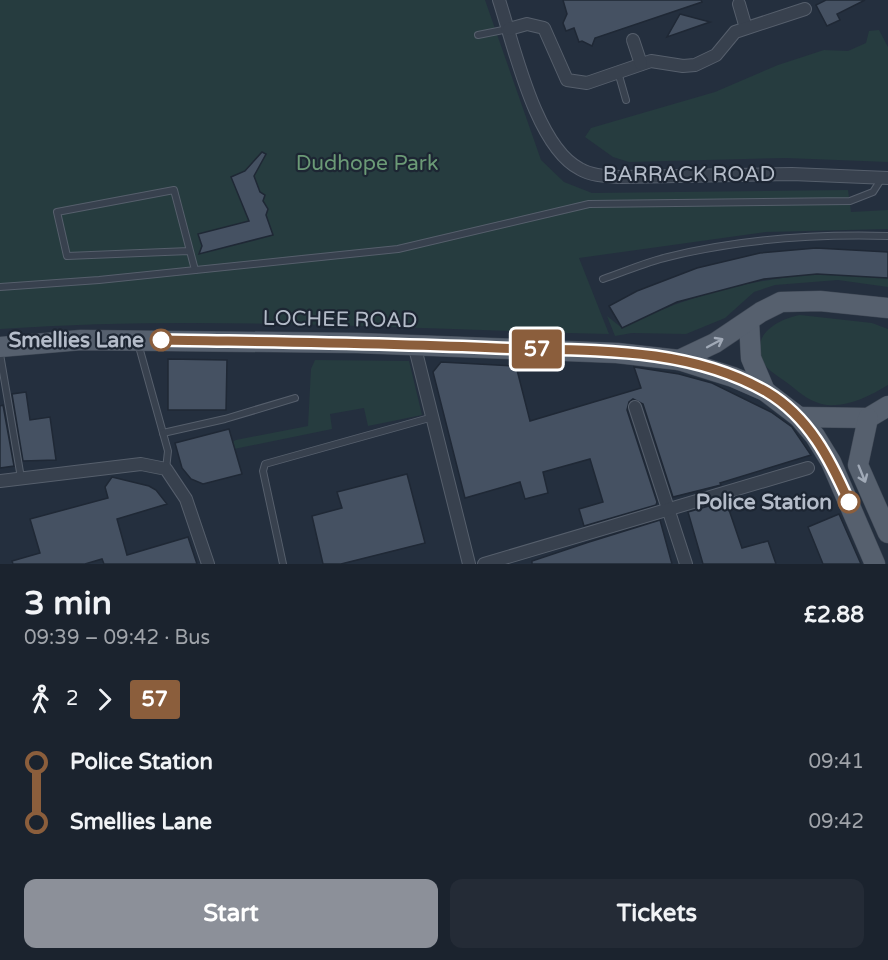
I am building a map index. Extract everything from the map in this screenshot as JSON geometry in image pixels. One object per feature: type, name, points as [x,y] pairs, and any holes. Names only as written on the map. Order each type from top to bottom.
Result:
[{"type":"main road","points":[[679,360],[715,343],[761,312],[782,302],[820,300],[888,308]]},
{"type":"main road","points":[[749,322],[751,358],[765,391]]},
{"type":"main road","name":"LOCHEE ROAD","points":[[0,347],[63,341],[137,340],[414,344],[617,353],[679,360],[733,377],[765,391],[799,417],[815,436],[831,462],[875,564]]},
{"type":"main road","points":[[799,417],[868,418],[888,406]]},
{"type":"main road","points":[[868,418],[858,465],[888,533]]},
{"type":"street","name":"BARRACK ROAD","points":[[499,0],[541,124],[565,159],[580,170],[600,176],[621,177],[792,174],[885,178]]},
{"type":"street","points":[[739,4],[746,28]]},
{"type":"street","points":[[509,29],[527,24],[544,28],[567,80],[587,83],[659,60],[683,66],[706,62],[716,55],[729,38],[746,28],[805,9]]},
{"type":"street","points":[[633,40],[641,64]]},
{"type":"street","points":[[414,344],[469,564]]},
{"type":"street","points":[[635,407],[686,564]]},
{"type":"street","points":[[0,481],[141,464],[166,469],[186,499],[208,564]]},
{"type":"street","points":[[484,564],[808,468]]},
{"type":"lane","points":[[478,35],[509,29]]},
{"type":"lane","points":[[618,72],[626,100]]},
{"type":"lane","points":[[0,287],[398,249],[589,204],[850,201],[873,192],[885,178]]},
{"type":"lane","points":[[189,251],[66,256],[57,212],[174,190],[195,270]]},
{"type":"lane","points":[[603,279],[668,257],[767,239],[841,235],[888,236]]},
{"type":"lane","points":[[137,340],[168,451],[166,469]]},
{"type":"lane","points":[[0,354],[21,479]]},
{"type":"lane","points":[[163,434],[225,419],[295,398]]},
{"type":"lane","points":[[283,564],[262,471],[265,464],[433,417]]},
{"type":"green space","name":"Dudhope Park","points":[[0,0],[485,0],[541,160],[564,182],[592,193],[848,190],[851,212],[888,210],[888,229],[766,232],[579,258],[609,334],[228,323],[76,325],[0,329]]},
{"type":"green space","points":[[879,30],[888,47],[888,162],[786,158],[629,162],[613,157],[585,137],[591,128],[715,92],[778,65],[824,50],[848,51],[866,43],[869,31]]},
{"type":"green space","points":[[817,274],[888,278],[888,287],[838,280],[775,285],[754,292],[725,318],[686,334],[632,333],[615,336],[607,316],[622,328],[669,307],[717,291],[766,280]]},
{"type":"green space","points":[[800,315],[872,323],[888,329],[888,385],[851,402],[827,405],[807,398],[774,373],[765,365],[760,355],[762,338],[774,325]]},
{"type":"green space","points":[[315,360],[409,361],[422,415],[368,426],[364,408],[330,414],[332,429],[234,449],[232,442],[236,440],[308,426],[311,369]]},
{"type":"building","points":[[563,0],[701,0],[702,2],[595,38],[592,46],[582,41],[579,42],[574,28],[566,31],[563,23],[567,14]]},
{"type":"building","points":[[826,0],[865,0],[837,14],[840,20],[827,26],[816,5]]},
{"type":"building","points":[[680,14],[710,22],[667,37]]},
{"type":"building","points":[[262,152],[266,154],[254,176],[260,192],[265,195],[263,201],[268,209],[266,215],[273,235],[199,254],[202,246],[198,234],[249,221],[231,177],[245,171]]},
{"type":"building","points":[[816,248],[888,252],[888,278],[817,274],[764,279],[677,302],[622,328],[609,306],[637,291],[697,268],[760,253]]},
{"type":"building","points":[[168,359],[227,360],[226,410],[168,410]]},
{"type":"building","points":[[441,362],[516,366],[530,421],[641,388],[634,367],[679,374],[712,383],[771,412],[792,427],[811,455],[720,483],[721,485],[673,497],[643,404],[633,399],[629,402],[627,410],[657,502],[656,505],[584,526],[579,509],[603,502],[590,459],[543,472],[548,493],[525,499],[520,482],[465,498],[433,372]]},
{"type":"building","points":[[26,392],[30,420],[50,417],[56,460],[23,461],[12,394]]},
{"type":"building","points":[[3,405],[14,466],[0,468],[0,406]]},
{"type":"building","points":[[229,429],[242,474],[203,484],[191,479],[182,468],[175,443]]},
{"type":"building","points":[[407,474],[425,543],[341,564],[323,564],[312,516],[342,508],[337,492]]},
{"type":"building","points":[[112,477],[149,486],[156,490],[167,504],[117,519],[127,555],[188,537],[197,564],[104,564],[102,559],[85,564],[13,564],[12,561],[40,553],[30,519],[108,498],[105,487]]},
{"type":"building","points":[[726,501],[742,548],[768,541],[776,564],[703,564],[688,512]]},
{"type":"building","points":[[839,514],[861,564],[823,564],[808,527]]},
{"type":"building","points":[[660,520],[672,564],[532,564],[532,561]]},
{"type":"bus line","name":"57","points":[[161,340],[414,344],[641,354],[679,360],[733,377],[765,391],[785,404],[815,436],[831,462],[849,502]]},
{"type":"place","name":"Smellies Lane","points":[[161,340]]},
{"type":"place","name":"Police Station","points":[[849,502]]}]
